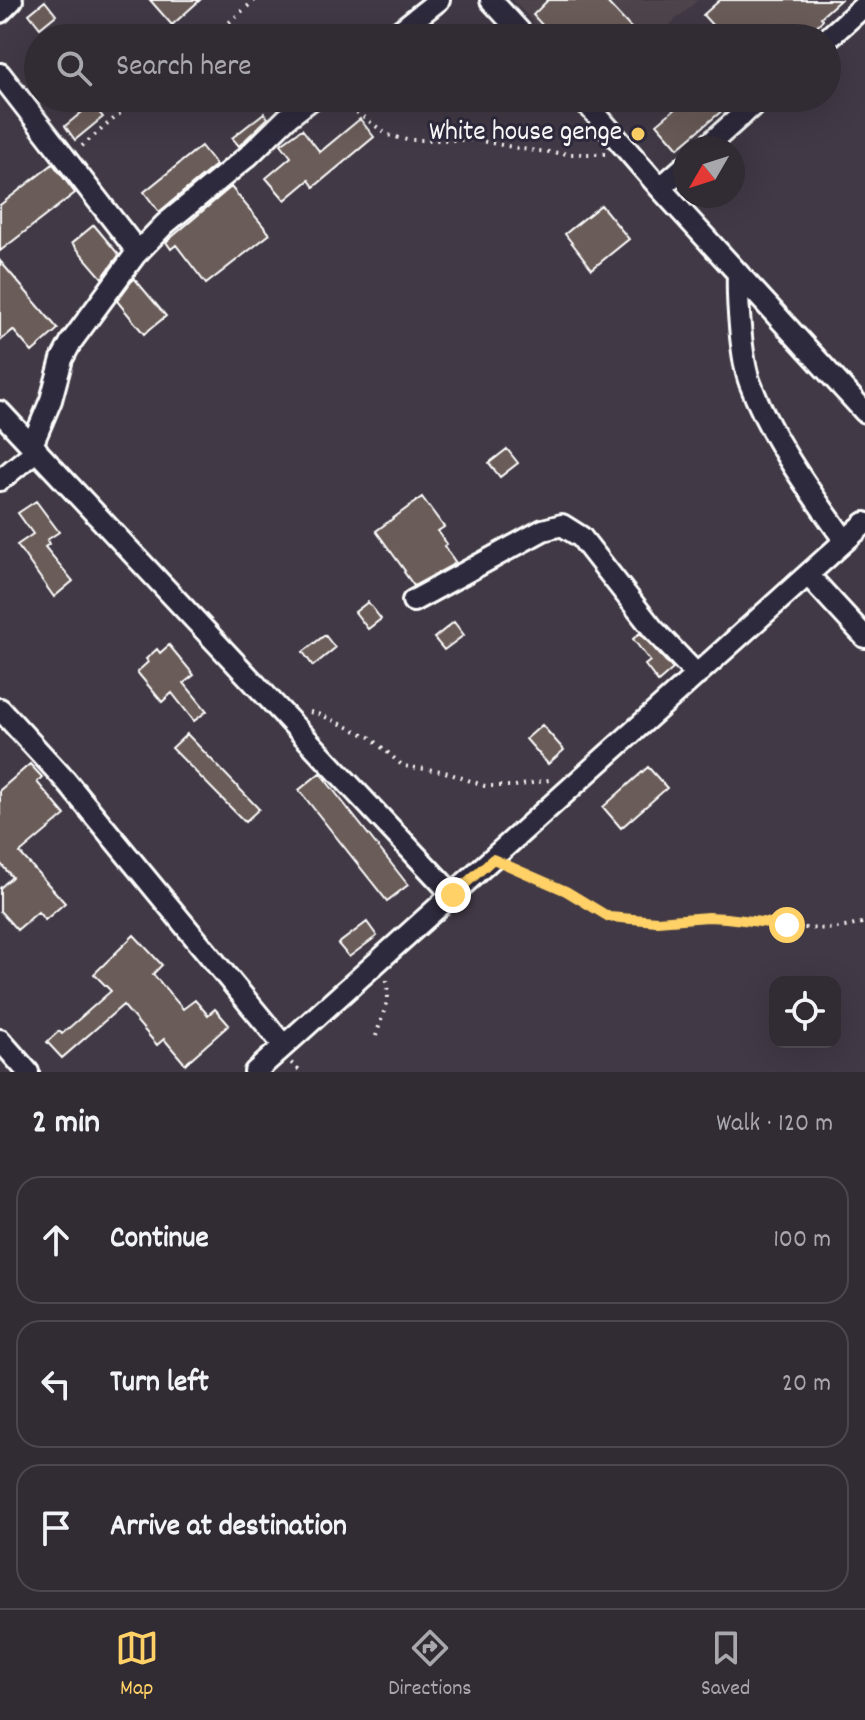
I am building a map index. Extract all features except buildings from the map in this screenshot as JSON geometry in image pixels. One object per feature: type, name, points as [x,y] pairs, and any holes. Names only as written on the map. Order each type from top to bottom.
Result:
[{"type":"street","points":[[0,12],[12,0]]},
{"type":"street","points":[[409,24],[439,0]]},
{"type":"street","points":[[491,0],[513,24]]},
{"type":"street","points":[[841,26],[865,5]]},
{"type":"street","points":[[0,74],[24,106]]},
{"type":"street","points":[[29,112],[138,252]]},
{"type":"street","points":[[0,480],[34,447],[62,359],[71,342],[138,252],[165,224],[248,156],[295,112]]},
{"type":"street","points":[[594,112],[865,412]]},
{"type":"street","points":[[718,136],[745,112]]},
{"type":"street","points":[[660,188],[673,177]]},
{"type":"street","points":[[738,273],[749,381],[774,433],[845,541]]},
{"type":"street","points":[[0,412],[453,895]]},
{"type":"street","points":[[255,1072],[865,523]]},
{"type":"street","points":[[413,601],[543,530],[562,525],[581,537],[653,629],[697,675]]},
{"type":"street","points":[[808,575],[865,637]]},
{"type":"street","points":[[0,709],[66,781],[284,1046]]},
{"type":"street","points":[[0,1040],[28,1072]]},
{"type":"path","points":[[227,24],[255,0]]},
{"type":"path","points":[[66,161],[122,112]]},
{"type":"path","points":[[356,112],[388,135],[407,140],[476,140],[528,150],[631,155]]},
{"type":"path","points":[[274,704],[321,715],[363,733],[403,766],[442,771],[485,786],[515,786],[587,774]]},
{"type":"path","points":[[493,859],[566,891],[609,917],[657,921],[708,917],[843,928],[865,922]]},
{"type":"path","points":[[376,1036],[388,999],[384,956]]},
{"type":"shaded area","points":[[513,0],[698,0],[671,24],[534,24]]},
{"type":"place","name":"White house genge","points":[[638,134]]},
{"type":"route","points":[[453,895],[493,859],[566,891],[609,917],[675,921],[708,917],[787,925]]}]
